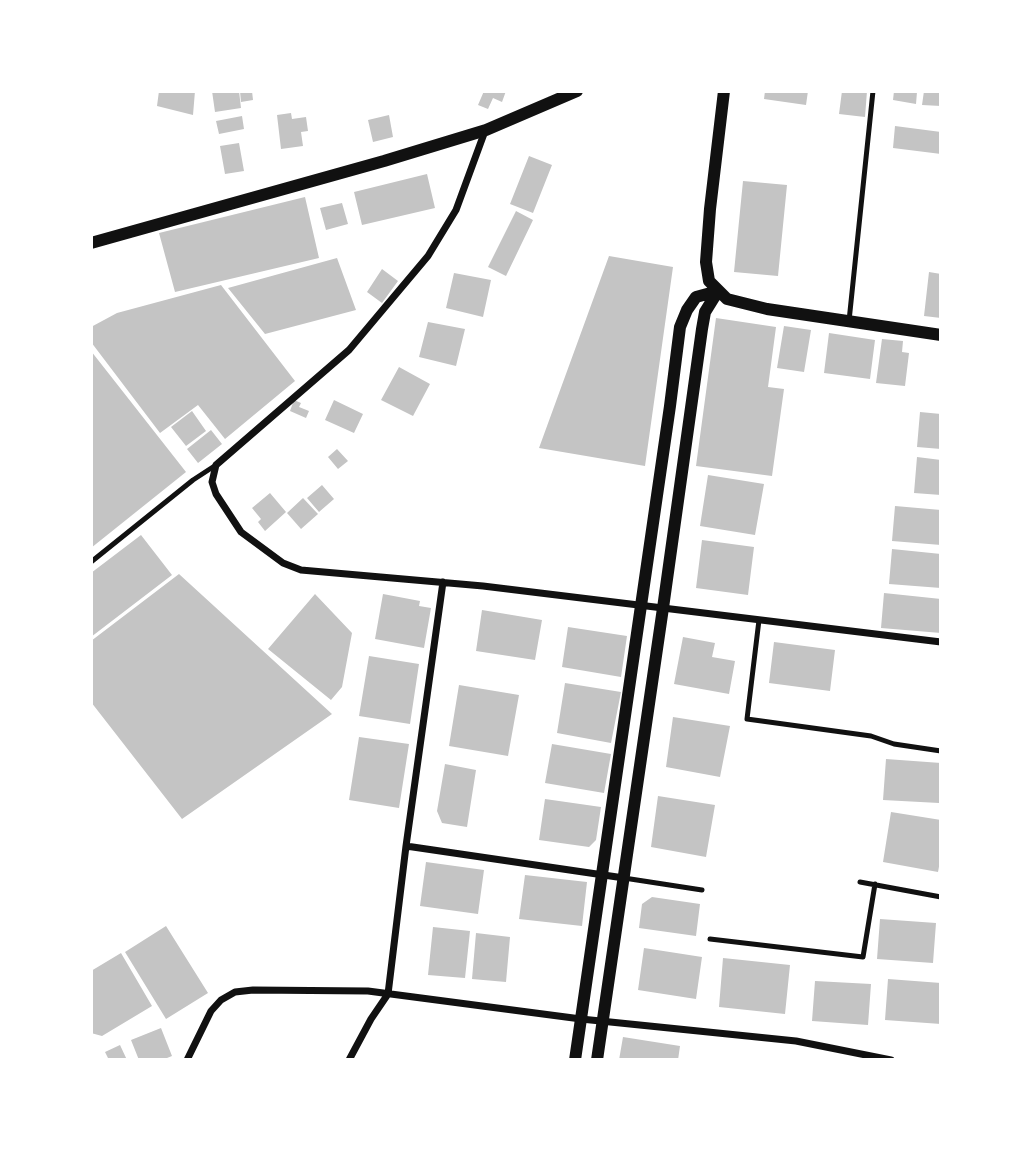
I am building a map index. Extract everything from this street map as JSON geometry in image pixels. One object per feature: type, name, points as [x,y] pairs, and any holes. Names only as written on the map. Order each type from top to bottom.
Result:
[{"type":"street","points":[[91,243],[486,130],[577,91]]},
{"type":"street","points":[[724,91],[710,209],[706,262],[709,281],[727,299],[766,309],[941,335]]},
{"type":"street","points":[[486,130],[456,211],[428,256],[349,350],[216,465],[212,481],[216,494],[241,532],[283,563],[301,570],[443,582],[941,642]]},
{"type":"street","points":[[575,1060],[680,327],[696,297],[718,291]]},
{"type":"street","points":[[597,1060],[702,330],[705,312],[718,291]]},
{"type":"street","points":[[349,1060],[370,1019],[388,994],[443,582]]},
{"type":"street","points":[[406,846],[624,878]]},
{"type":"street","points":[[187,1060],[211,1011],[221,1000],[235,992],[253,990],[388,994],[582,1019],[796,1041],[891,1060]]},
{"type":"lane","points":[[849,321],[873,91]]},
{"type":"lane","points":[[91,562],[193,480],[216,465]]},
{"type":"lane","points":[[759,620],[747,719],[871,736],[894,744],[941,751]]},
{"type":"lane","points":[[624,878],[702,890]]},
{"type":"lane","points":[[860,882],[941,897]]},
{"type":"lane","points":[[710,939],[863,957],[875,884]]},
{"type":"building","points":[[159,91],[195,91],[193,115],[157,106]]},
{"type":"building","points":[[212,91],[239,91],[241,108],[215,112]]},
{"type":"building","points":[[240,91],[252,91],[253,100],[241,102]]},
{"type":"building","points":[[484,91],[506,91],[502,102],[493,98],[488,109],[478,105]]},
{"type":"building","points":[[765,91],[808,91],[806,105],[764,99]]},
{"type":"building","points":[[842,91],[867,91],[865,117],[839,114]]},
{"type":"building","points":[[894,91],[917,92],[916,104],[893,100]]},
{"type":"building","points":[[924,91],[941,91],[941,106],[922,105]]},
{"type":"building","points":[[291,113],[292,119],[306,117],[308,131],[301,132],[303,146],[281,149],[277,115]]},
{"type":"building","points":[[389,115],[393,137],[373,142],[368,120]]},
{"type":"building","points":[[242,116],[244,129],[219,134],[216,121]]},
{"type":"building","points":[[895,126],[941,132],[941,154],[893,148]]},
{"type":"building","points":[[239,143],[244,171],[225,174],[220,146]]},
{"type":"building","points":[[529,156],[552,165],[533,213],[510,204]]},
{"type":"building","points":[[427,174],[435,208],[362,225],[354,192]]},
{"type":"building","points":[[743,181],[787,185],[778,276],[734,272]]},
{"type":"building","points":[[305,197],[319,258],[175,292],[159,233]]},
{"type":"building","points":[[342,203],[348,224],[326,230],[320,208]]},
{"type":"building","points":[[516,211],[533,220],[506,276],[488,267]]},
{"type":"building","points":[[609,256],[673,267],[645,466],[539,448]]},
{"type":"building","points":[[337,258],[356,310],[265,334],[228,288]]},
{"type":"building","points":[[382,269],[398,281],[382,303],[367,292]]},
{"type":"building","points":[[929,272],[941,274],[941,318],[924,316]]},
{"type":"building","points":[[454,273],[491,280],[483,317],[446,308]]},
{"type":"building","points":[[221,285],[295,381],[225,439],[198,405],[160,433],[91,342],[91,327],[117,313]]},
{"type":"building","points":[[716,318],[776,327],[768,387],[784,389],[772,476],[696,466]]},
{"type":"building","points":[[428,322],[465,329],[456,366],[419,357]]},
{"type":"building","points":[[784,326],[811,330],[804,372],[777,368]]},
{"type":"building","points":[[829,333],[875,340],[870,379],[824,373]]},
{"type":"building","points":[[882,339],[903,341],[902,352],[909,353],[905,386],[876,383]]},
{"type":"building","points":[[91,351],[186,472],[91,548]]},
{"type":"building","points":[[399,367],[430,384],[413,416],[381,400]]},
{"type":"building","points":[[294,400],[301,403],[299,407],[309,411],[306,418],[290,411]]},
{"type":"building","points":[[334,400],[363,414],[354,433],[325,420]]},
{"type":"building","points":[[192,411],[206,431],[186,446],[171,427]]},
{"type":"building","points":[[920,412],[941,414],[941,449],[917,447]]},
{"type":"building","points":[[211,430],[222,444],[198,463],[187,449]]},
{"type":"building","points":[[337,449],[348,461],[338,469],[328,457]]},
{"type":"building","points":[[917,457],[941,460],[941,495],[914,493]]},
{"type":"building","points":[[708,475],[764,484],[755,535],[700,526]]},
{"type":"building","points":[[322,485],[334,499],[319,512],[307,498]]},
{"type":"building","points":[[270,493],[286,512],[265,531],[258,522],[261,519],[252,508]]},
{"type":"building","points":[[303,498],[318,514],[301,529],[287,513]]},
{"type":"building","points":[[895,506],[941,510],[941,545],[892,541]]},
{"type":"building","points":[[141,535],[172,575],[91,637],[91,573]]},
{"type":"building","points":[[702,540],[754,547],[748,595],[696,588]]},
{"type":"building","points":[[892,549],[941,554],[941,588],[889,584]]},
{"type":"building","points":[[179,574],[332,714],[182,819],[91,702],[91,641]]},
{"type":"building","points":[[884,593],[941,599],[941,633],[881,628]]},
{"type":"building","points":[[315,594],[352,633],[342,687],[331,700],[268,649]]},
{"type":"building","points":[[383,594],[420,601],[419,606],[431,608],[424,648],[375,639]]},
{"type":"building","points":[[482,610],[542,620],[535,660],[476,651]]},
{"type":"building","points":[[568,627],[627,636],[621,677],[562,667]]},
{"type":"building","points":[[683,637],[715,643],[712,657],[735,661],[729,694],[674,684]]},
{"type":"building","points":[[774,642],[835,650],[830,691],[769,683]]},
{"type":"building","points":[[369,656],[419,664],[410,724],[359,716]]},
{"type":"building","points":[[565,683],[621,692],[611,743],[557,733]]},
{"type":"building","points":[[459,685],[519,695],[508,756],[449,746]]},
{"type":"building","points":[[673,717],[730,726],[720,777],[666,767]]},
{"type":"building","points":[[359,737],[409,744],[399,808],[349,800]]},
{"type":"building","points":[[552,744],[611,754],[604,793],[545,783]]},
{"type":"building","points":[[886,759],[941,763],[939,803],[883,800]]},
{"type":"building","points":[[445,764],[476,770],[467,827],[442,823],[437,811]]},
{"type":"building","points":[[658,796],[715,805],[706,857],[651,847]]},
{"type":"building","points":[[545,799],[601,807],[596,840],[589,847],[539,840]]},
{"type":"building","points":[[891,812],[941,820],[938,872],[883,862]]},
{"type":"building","points":[[426,862],[484,870],[478,914],[420,906]]},
{"type":"building","points":[[525,875],[587,882],[582,926],[519,919]]},
{"type":"building","points":[[652,897],[700,904],[696,936],[639,928],[642,904]]},
{"type":"building","points":[[880,919],[936,923],[933,963],[877,959]]},
{"type":"building","points":[[166,926],[208,993],[166,1019],[125,952]]},
{"type":"building","points":[[433,927],[470,931],[465,978],[428,975]]},
{"type":"building","points":[[476,933],[510,937],[506,982],[472,979]]},
{"type":"building","points":[[644,948],[702,957],[696,999],[638,990]]},
{"type":"building","points":[[121,953],[152,1006],[102,1036],[91,1033],[91,971]]},
{"type":"building","points":[[723,958],[790,965],[785,1014],[719,1007]]},
{"type":"building","points":[[888,979],[941,983],[941,1024],[885,1020]]},
{"type":"building","points":[[815,981],[871,984],[868,1025],[812,1021]]},
{"type":"building","points":[[161,1028],[172,1056],[162,1060],[139,1060],[131,1040]]},
{"type":"building","points":[[623,1037],[680,1046],[678,1060],[619,1060]]},
{"type":"building","points":[[120,1045],[127,1060],[109,1060],[105,1052]]}]
